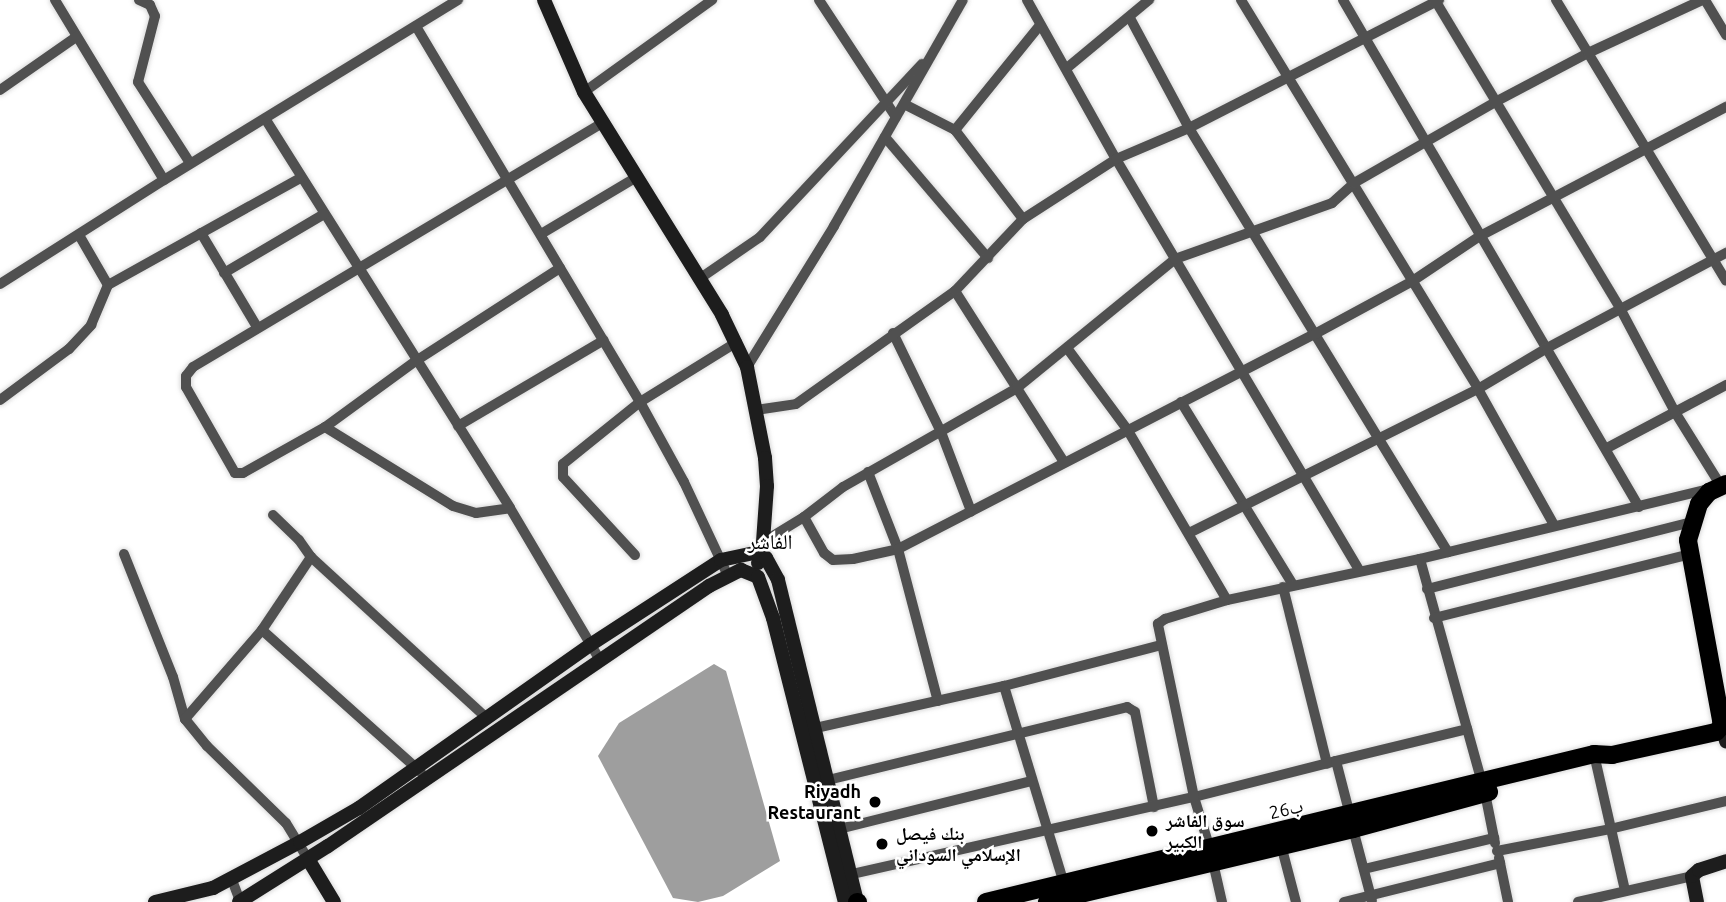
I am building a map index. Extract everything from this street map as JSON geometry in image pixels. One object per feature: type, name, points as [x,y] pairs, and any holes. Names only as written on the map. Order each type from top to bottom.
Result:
[{"type":"highway","points":[[1724,485],[1709,492],[1699,504],[1691,522],[1690,554],[1724,733]]},
{"type":"highway","name":"26ب","points":[[986,902],[1212,855],[1352,822],[1601,757],[1724,733]]},
{"type":"highway","name":"26ب","points":[[1047,902],[1212,855],[1281,845],[1352,822]]},
{"type":"street","points":[[55,0],[164,180]]},
{"type":"street","points":[[139,0],[150,5],[155,16],[138,82],[190,163]]},
{"type":"street","points":[[0,284],[190,163],[416,28],[456,0]]},
{"type":"street","points":[[544,0],[584,92],[737,342],[747,367],[767,486],[763,549],[751,573]]},
{"type":"street","points":[[584,92],[712,0]]},
{"type":"street","points":[[819,0],[897,117]]},
{"type":"street","points":[[747,367],[897,117],[963,0]]},
{"type":"street","points":[[1027,0],[1116,159],[1359,570]]},
{"type":"street","points":[[1067,68],[1149,0]]},
{"type":"street","points":[[1241,0],[1478,389],[1554,525]]},
{"type":"street","points":[[1343,0],[1427,139],[1480,236],[1607,448],[1639,507]]},
{"type":"street","points":[[1556,0],[1726,281]]},
{"type":"street","points":[[232,880],[240,902],[308,859],[415,767],[590,645],[721,560],[763,549],[843,487],[1017,388],[1175,258],[1254,233],[1332,202],[1354,183],[1427,139],[1588,52],[1704,0],[1726,35]]},
{"type":"street","points":[[756,410],[796,404],[955,291],[1023,219],[1116,159],[1189,128],[1437,1],[1620,308],[1675,412],[1724,485],[1420,559],[1227,600],[1165,619],[1158,624],[1194,797],[1212,855],[1222,902]]},
{"type":"street","points":[[1130,18],[1189,128],[1448,552]]},
{"type":"street","points":[[955,130],[1040,25]]},
{"type":"street","points":[[416,28],[640,402],[684,482],[728,576]]},
{"type":"street","points":[[0,90],[76,37]]},
{"type":"street","points":[[699,279],[760,237],[934,51]]},
{"type":"street","points":[[904,104],[955,130],[1023,219]]},
{"type":"street","points":[[804,517],[824,553],[833,560],[853,559],[898,549],[1313,335],[1411,282],[1480,236],[1726,107]]},
{"type":"street","points":[[266,120],[510,508],[600,660]]},
{"type":"street","points":[[561,268],[417,360],[325,427],[243,474],[236,474],[186,387],[186,376],[194,367],[602,122]]},
{"type":"street","points":[[885,137],[988,258]]},
{"type":"street","points":[[0,400],[69,349],[91,325],[108,285],[300,178]]},
{"type":"street","points":[[541,234],[635,178]]},
{"type":"street","points":[[224,272],[324,214]]},
{"type":"street","points":[[201,233],[257,327]]},
{"type":"street","points":[[79,235],[108,285]]},
{"type":"street","points":[[1189,533],[1478,389],[1547,348],[1726,253]]},
{"type":"street","points":[[955,291],[1064,463]]},
{"type":"street","points":[[893,333],[941,432],[971,511]]},
{"type":"street","points":[[458,426],[604,340]]},
{"type":"street","points":[[635,555],[563,477],[563,464],[640,402],[737,342]]},
{"type":"street","points":[[1067,348],[1127,429],[1227,600]]},
{"type":"street","points":[[1607,448],[1726,385]]},
{"type":"street","points":[[1181,402],[1245,503],[1288,586],[1332,763],[1352,822],[1371,899]]},
{"type":"street","points":[[325,427],[453,506],[476,513],[510,508]]},
{"type":"street","points":[[869,472],[898,549],[938,701]]},
{"type":"street","points":[[273,515],[312,557],[487,718]]},
{"type":"street","points":[[1427,589],[1691,522]]},
{"type":"street","points":[[763,549],[776,574],[810,729],[854,902]]},
{"type":"street","points":[[124,554],[173,677],[185,719],[208,746],[286,823],[334,902]]},
{"type":"street","points":[[1434,618],[1690,554]]},
{"type":"street","points":[[185,719],[262,630],[312,557]]},
{"type":"street","points":[[1420,559],[1434,618],[1483,788],[1508,902]]},
{"type":"street","points":[[155,902],[183,899],[232,880],[300,842],[364,813],[428,779],[600,660],[741,570],[751,573],[761,583],[773,618],[828,780],[835,830],[852,874],[854,902]]},
{"type":"street","points":[[648,607],[657,622]]},
{"type":"street","points":[[262,630],[428,779]]},
{"type":"street","points":[[810,729],[1004,686],[1161,645]]},
{"type":"street","points":[[1004,686],[1064,885]]},
{"type":"street","points":[[511,702],[521,715]]},
{"type":"street","points":[[828,780],[1127,707],[1135,712],[1154,807]]},
{"type":"street","points":[[852,874],[1154,807],[1467,729]]},
{"type":"street","points":[[1601,757],[1610,829],[1625,891]]},
{"type":"street","points":[[835,830],[1032,781]]},
{"type":"street","points":[[1497,851],[1610,829],[1726,801]]},
{"type":"street","points":[[1364,869],[1493,838]]},
{"type":"street","points":[[1281,845],[1296,902]]},
{"type":"street","points":[[1578,902],[1692,876],[1699,870],[1726,861]]},
{"type":"street","points":[[1344,902],[1371,899],[1500,863]]},
{"type":"street","points":[[1692,876],[1697,902]]},
{"type":"shaded area","points":[[714,664],[726,671],[780,861],[723,896],[698,902],[673,898],[598,756],[619,723]]},
{"type":"place","name":"Riyadh Restaurant","points":[[875,802]]},
{"type":"place","name":"سوق الفاشر الكبير","points":[[1152,831]]},
{"type":"place","name":"بنك فيصل الإسلامي السوداني","points":[[882,844]]},
{"type":"district","name":"الفاشر","points":[[770,541]]}]
